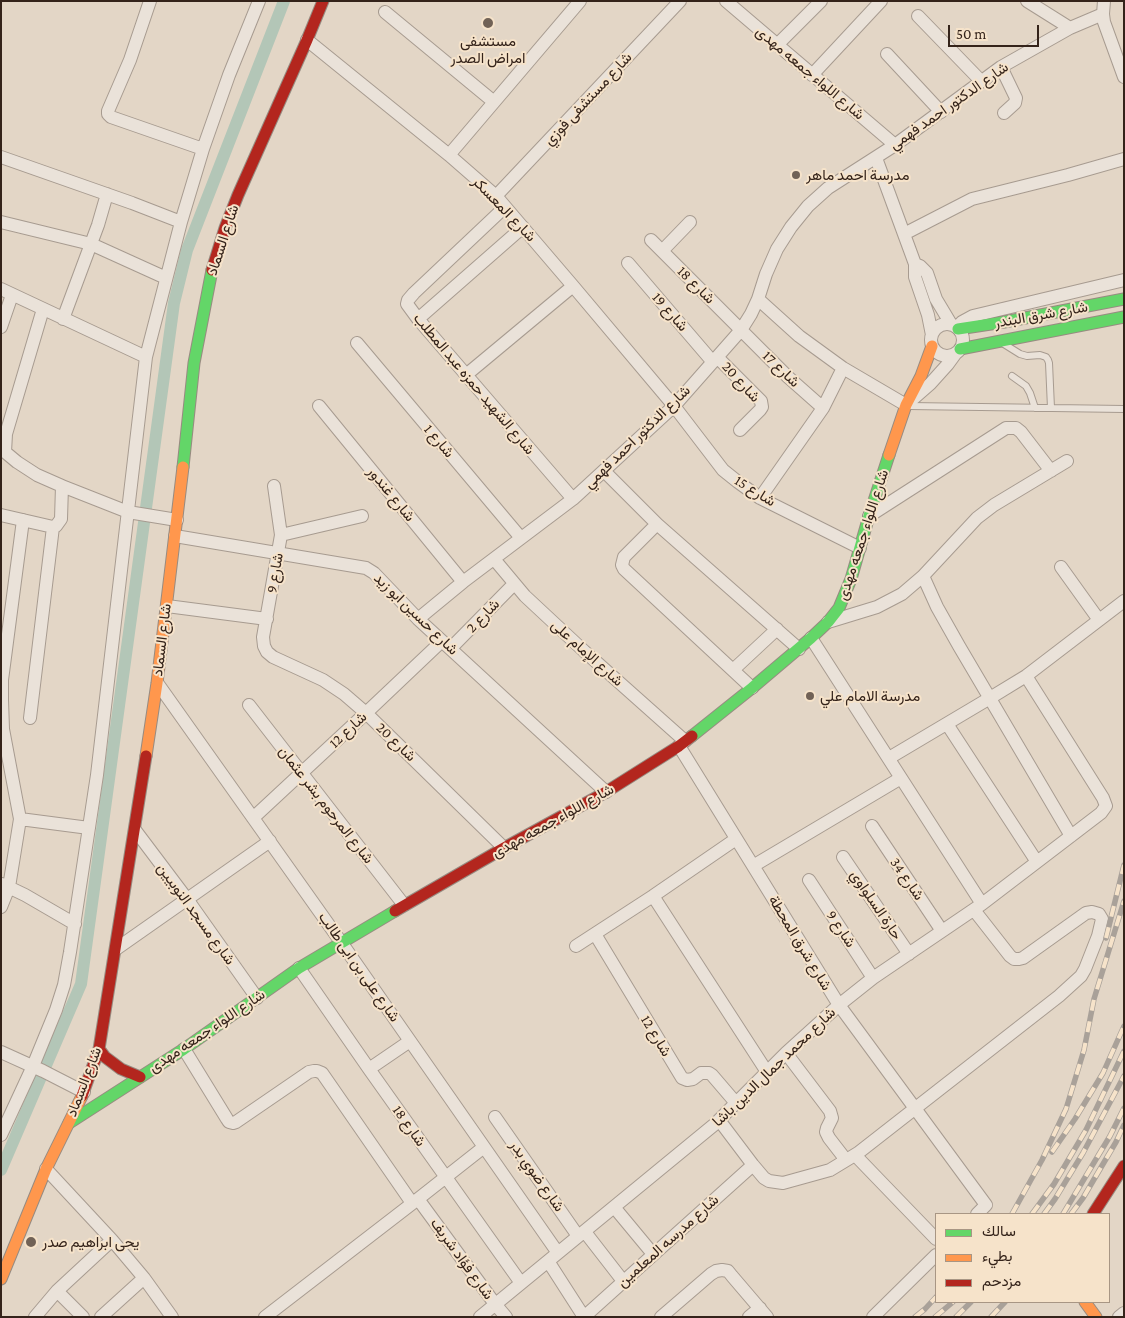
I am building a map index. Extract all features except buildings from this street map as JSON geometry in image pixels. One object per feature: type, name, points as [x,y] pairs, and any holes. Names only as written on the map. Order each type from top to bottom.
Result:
[{"type":"main road","name":"شارع السماد","points":[[1,1280],[46,1169],[84,1092],[99,1049],[157,683],[194,363],[214,263],[238,195],[308,40],[323,1]]},
{"type":"main road","name":"شارع شرق البندر","points":[[955,326],[1004,322],[1124,299]]},
{"type":"main road","name":"شارع شرق البندر","points":[[958,351],[1124,317]]},
{"type":"main road","name":"شارع اللواء جمعه مهدى","points":[[69,1123],[184,1050],[299,968],[404,905],[606,792],[682,743],[799,649],[828,622],[839,608],[851,579],[868,516],[906,406],[921,376],[932,340]]},
{"type":"main road","points":[[99,1049],[105,1057],[121,1069],[140,1077]]},
{"type":"main road","points":[[1094,1213],[1124,1166]]},
{"type":"main road","points":[[1086,1303],[1096,1317]]},
{"type":"street","points":[[150,1],[130,60],[108,110],[108,114],[111,117],[203,149]]},
{"type":"street","points":[[1,1135],[38,1068],[64,985],[75,924],[134,513],[146,357],[181,222],[203,149],[229,75],[259,1]]},
{"type":"street","points":[[449,155],[580,1]]},
{"type":"street","name":"شارع مستشفى فوزي","points":[[496,196],[680,1]]},
{"type":"street","name":"شارع اللواء جمعه مهدى","points":[[726,1],[895,144]]},
{"type":"street","points":[[777,45],[821,1]]},
{"type":"street","points":[[812,75],[881,1]]},
{"type":"street","points":[[1027,1],[1070,28]]},
{"type":"street","points":[[1103,8],[1104,22],[1124,77]]},
{"type":"street","name":"شارع الدكتور احمد فهمي","points":[[418,619],[463,582],[572,499],[674,406],[741,330],[758,299],[777,249],[791,227],[808,206],[828,188],[876,158],[1001,67],[1103,8]]},
{"type":"street","points":[[386,12],[494,102]]},
{"type":"street","points":[[918,16],[980,81]]},
{"type":"street","name":"شارع المعسكر","points":[[308,40],[449,155],[496,196],[674,406]]},
{"type":"street","points":[[887,54],[941,112]]},
{"type":"street","points":[[1001,67],[1016,98],[1015,103],[1004,113]]},
{"type":"street","points":[[1,157],[181,222]]},
{"type":"street","points":[[876,158],[915,264],[915,277],[928,315],[932,340],[940,354],[951,355],[958,351],[962,344],[962,333],[941,308],[927,273],[915,264]]},
{"type":"street","points":[[904,234],[972,199],[1124,159]]},
{"type":"street","points":[[63,319],[91,244],[107,194]]},
{"type":"street","name":"شارع الشهيد حمزه عبد المطلب","points":[[505,207],[408,300],[407,304],[572,499]]},
{"type":"street","points":[[1,222],[91,244],[166,278]]},
{"type":"street","points":[[662,251],[690,222]]},
{"type":"street","points":[[418,319],[522,227]]},
{"type":"street","name":"شارع 18","points":[[651,240],[741,330]]},
{"type":"street","name":"شارع 19","points":[[628,263],[715,359]]},
{"type":"street","points":[[932,340],[934,330],[945,324],[955,326],[973,316],[1124,280]]},
{"type":"street","points":[[466,375],[573,286]]},
{"type":"street","points":[[1,327],[7,292],[146,357]]},
{"type":"street","points":[[758,299],[799,336],[843,368],[906,406]]},
{"type":"street","points":[[43,310],[6,434],[3,451],[37,475],[62,486],[134,513],[177,520]]},
{"type":"street","name":"شارع 17","points":[[741,330],[822,408]]},
{"type":"street","name":"شارع 1","points":[[357,343],[521,538]]},
{"type":"street","name":"شارع اللواء جمعه مهدى","points":[[906,406],[930,384],[958,351]]},
{"type":"street","name":"شارع 20","points":[[715,359],[761,401],[762,407],[760,410],[740,430]]},
{"type":"street","points":[[760,498],[822,408],[843,368]]},
{"type":"street","name":"شارع غندور","points":[[319,406],[463,582]]},
{"type":"street","name":"شارع 15","points":[[674,406],[723,470],[738,482],[760,498],[860,548]]},
{"type":"street","points":[[868,516],[1006,428],[1016,428],[1021,432],[1051,470]]},
{"type":"street","points":[[828,622],[878,607],[902,594],[923,576],[977,518],[994,505],[1067,461]]},
{"type":"street","points":[[604,471],[656,524],[799,649]]},
{"type":"street","points":[[30,718],[53,527],[61,519],[62,486]]},
{"type":"street","name":"شارع 9","points":[[272,657],[264,646],[263,637],[281,535],[274,486]]},
{"type":"street","points":[[1,515],[53,527]]},
{"type":"street","points":[[281,535],[362,516]]},
{"type":"street","points":[[1,906],[20,819],[3,729],[2,680],[7,605],[23,520]]},
{"type":"street","points":[[656,524],[624,557],[622,565],[624,569],[752,688]]},
{"type":"street","name":"شارع حسين ابو زيد","points":[[175,536],[366,568],[374,573],[418,619],[606,792]]},
{"type":"street","name":"شارع الإمام على","points":[[494,559],[514,584],[682,743]]},
{"type":"street","points":[[1061,567],[1099,620]]},
{"type":"street","points":[[923,576],[946,624],[1071,836]]},
{"type":"street","name":"شارع 2","points":[[447,645],[514,584]]},
{"type":"street","points":[[889,758],[1026,676],[1124,601]]},
{"type":"street","points":[[167,606],[267,619]]},
{"type":"street","points":[[733,670],[777,629]]},
{"type":"street","points":[[719,1120],[753,1165],[769,1181],[783,1183],[830,1170],[851,1158],[1059,996],[1081,976],[1098,936],[1102,919],[1099,914],[1086,913],[1023,958],[1014,959],[1010,956],[978,907],[889,758],[811,638]]},
{"type":"street","name":"شارع 12","points":[[253,818],[366,713],[447,645]]},
{"type":"street","name":"شارع 20","points":[[272,657],[323,680],[344,694],[366,713],[504,848]]},
{"type":"street","name":"شارع محمد جمال الدين باشا","points":[[480,1317],[719,1120],[786,1053],[873,978],[978,907],[1101,813],[1106,806],[1103,798],[1026,676]]},
{"type":"street","name":"شارع على بن ابى طالب","points":[[157,683],[484,1146],[553,1257],[584,1317]]},
{"type":"street","name":"شارع المرحوم بشر عثمان","points":[[249,705],[404,905]]},
{"type":"street","points":[[947,724],[1037,862]]},
{"type":"street","name":"شارع شرق المحطة","points":[[682,743],[736,839],[839,1006],[914,1109],[981,1210]]},
{"type":"street","points":[[753,866],[901,778]]},
{"type":"street","points":[[20,819],[89,828]]},
{"type":"street","name":"شارع 34","points":[[872,826],[942,931]]},
{"type":"street","name":"شارع مسجد النوبيين","points":[[135,830],[257,998]]},
{"type":"street","points":[[576,946],[736,839]]},
{"type":"street","points":[[115,950],[270,841]]},
{"type":"street","name":"حارة السلواوي","points":[[843,857],[909,954]]},
{"type":"street","name":"شارع 9","points":[[809,880],[873,978]]},
{"type":"street","points":[[5,885],[75,924]]},
{"type":"street","points":[[653,896],[767,1072]]},
{"type":"street","name":"شارع 12","points":[[595,934],[682,1078],[686,1080],[693,1079],[701,1073],[709,1073],[736,1103]]},
{"type":"street","name":"شارع 18","points":[[299,968],[445,1178],[521,1283]]},
{"type":"street","points":[[369,1069],[410,1041]]},
{"type":"street","name":"شارع فؤاد شريف","points":[[184,1050],[229,1122],[233,1123],[309,1072],[317,1071],[322,1073],[415,1202],[506,1317]]},
{"type":"street","points":[[1,1052],[38,1068],[84,1092]]},
{"type":"street","points":[[786,1053],[830,1111],[832,1118],[826,1128],[829,1138],[935,1238]]},
{"type":"street","name":"شارع ضوي بدر","points":[[495,1117],[582,1234],[623,1281]]},
{"type":"street","points":[[265,1317],[415,1202],[484,1146]]},
{"type":"street","name":"شارع مدرسه المعلمين","points":[[584,1317],[753,1165]]},
{"type":"street","points":[[46,1169],[112,1240],[144,1278],[172,1317]]},
{"type":"street","points":[[614,1207],[653,1254]]},
{"type":"street","points":[[35,1317],[57,1291],[112,1240]]},
{"type":"street","points":[[873,1317],[935,1256]]},
{"type":"street","points":[[661,1317],[716,1271],[722,1270],[728,1271],[763,1312],[749,1317]]},
{"type":"street","points":[[101,1317],[144,1278]]},
{"type":"street","points":[[57,1291],[83,1317]]},
{"type":"street","points":[[1119,1317],[1124,1313]]},
{"type":"lane","points":[[1002,341],[1020,354],[1027,356],[1040,354],[1046,357],[1049,363],[1051,408]]},
{"type":"lane","points":[[1012,376],[1026,386],[1035,408]]},
{"type":"lane","points":[[906,406],[1124,409]]},
{"type":"waterway","points":[[1,1170],[81,984],[174,303],[187,250],[284,1]]},
{"type":"railway","points":[[1106,938],[1124,865]]},
{"type":"railway","points":[[1013,1213],[1042,1160],[1066,1109],[1084,1050],[1094,999],[1124,901]]},
{"type":"railway","points":[[1052,1152],[1103,1073],[1124,1026]]},
{"type":"railway","points":[[1033,1213],[1054,1184],[1086,1130],[1124,1051]]},
{"type":"railway","points":[[1045,1213],[1083,1153],[1124,1076]]},
{"type":"railway","points":[[1064,1213],[1110,1136],[1124,1108]]},
{"type":"railway","points":[[1072,1213],[1083,1198],[1124,1125]]},
{"type":"railway","points":[[915,1317],[935,1298]]},
{"type":"railway","points":[[935,1317],[952,1303]]},
{"type":"railway","points":[[956,1317],[970,1303]]},
{"type":"railway","points":[[991,1317],[1004,1303]]},
{"type":"traffic: fast","points":[[183,467],[194,363],[212,270]]},
{"type":"traffic: fast","points":[[958,329],[1124,299]]},
{"type":"traffic: fast","points":[[960,349],[1124,317]]},
{"type":"traffic: fast","points":[[692,736],[811,638],[828,622],[839,608],[851,579],[889,455]]},
{"type":"traffic: fast","points":[[69,1123],[184,1049],[299,968],[395,911]]},
{"type":"traffic: slow","points":[[889,455],[906,405],[921,376],[932,346]]},
{"type":"traffic: slow","points":[[146,756],[157,683],[183,467]]},
{"type":"traffic: slow","points":[[1,1279],[46,1169],[82,1096]]},
{"type":"traffic: slow","points":[[1086,1303],[1096,1317]]},
{"type":"traffic: jam","points":[[212,270],[238,195],[323,1]]},
{"type":"traffic: jam","points":[[395,911],[606,792],[692,736]]},
{"type":"traffic: jam","points":[[82,1096],[99,1049],[146,756]]},
{"type":"traffic: jam","points":[[99,1049],[105,1057],[121,1069],[140,1077]]},
{"type":"traffic: jam","points":[[1094,1213],[1124,1166]]},
{"type":"place","name":"مستشفى امراض الصدر","points":[[488,23]]},
{"type":"place","name":"مدرسة احمد ماهر","points":[[796,175]]},
{"type":"place","name":"مدرسة الامام علي","points":[[810,696]]},
{"type":"place","name":"يحى ابراهيم صدر","points":[[31,1242]]}]
